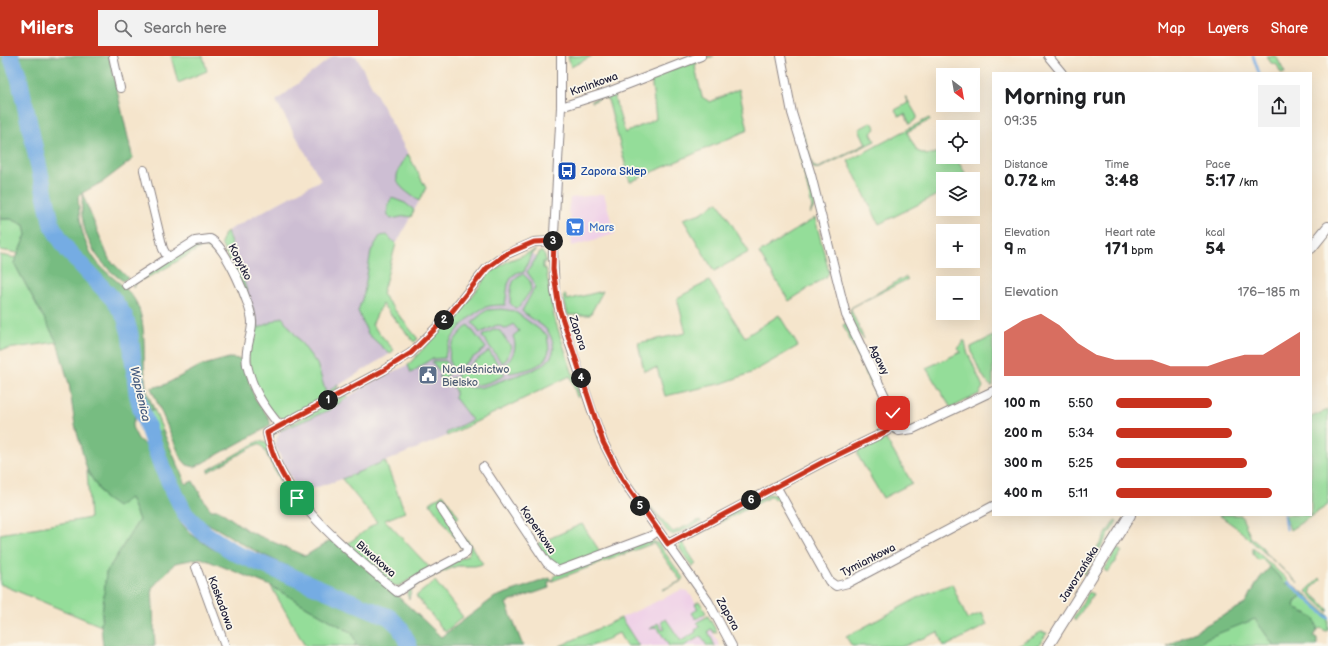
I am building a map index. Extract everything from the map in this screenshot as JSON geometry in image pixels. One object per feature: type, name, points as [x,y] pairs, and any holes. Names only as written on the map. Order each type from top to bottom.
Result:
[{"type":"street","points":[[113,56],[120,88]]},
{"type":"street","name":"Zapora","points":[[561,56],[561,107],[553,269],[559,308],[603,442],[622,479],[711,606],[732,646]]},
{"type":"street","name":"Kminkowa","points":[[561,107],[608,92],[701,56]]},
{"type":"street","name":"Agawy","points":[[781,56],[792,113],[811,175],[844,307],[859,344],[893,413],[895,423],[892,428]]},
{"type":"street","points":[[1048,56],[1061,72]]},
{"type":"street","points":[[144,170],[163,248],[168,258]]},
{"type":"street","points":[[1312,247],[1328,226]]},
{"type":"street","name":"Kopytko","points":[[126,285],[189,245],[203,239],[214,240],[220,247],[236,278],[251,314],[252,323],[247,342],[246,358],[254,388],[263,406],[280,426]]},
{"type":"street","points":[[280,426],[384,370],[411,353],[450,314],[487,268],[506,254],[534,242],[554,241]]},
{"type":"street","points":[[668,544],[776,486],[892,428],[899,431],[913,429],[992,391]]},
{"type":"street","name":"Biwakowa","points":[[280,426],[267,433],[272,452],[281,472],[297,498],[347,549],[397,592],[419,578],[466,553],[467,548],[440,507]]},
{"type":"street","name":"Koperkowa","points":[[483,467],[547,563],[558,571],[651,536],[658,531]]},
{"type":"street","name":"Tymiankowa","points":[[776,486],[829,581],[836,586],[848,583],[992,507]]},
{"type":"street","name":"Jaworzańska","points":[[1048,646],[1129,516]]},
{"type":"street","name":"Kaskadowa","points":[[196,567],[225,646]]},
{"type":"shaded area","points":[[333,56],[356,56],[426,188],[394,248],[382,294],[370,326],[393,352],[326,393],[317,364],[259,328],[227,231],[321,180],[276,101]]},
{"type":"shaded area","points":[[604,194],[615,234],[572,246],[570,214],[568,213],[570,198]]},
{"type":"shaded area","points":[[531,254],[537,257],[570,376],[447,436],[342,479],[299,493],[275,446],[280,431],[329,410],[368,384],[408,365],[447,325]]},
{"type":"shaded area","points":[[681,590],[688,591],[705,617],[720,646],[639,646],[621,618]]},
{"type":"green space","points":[[0,56],[5,56],[15,80],[45,221],[50,234],[64,253],[112,307],[123,325],[128,379],[135,417],[132,427],[138,439],[149,448],[181,523],[191,534],[211,548],[384,621],[396,632],[405,646],[354,646],[356,643],[352,633],[271,586],[201,558],[175,563],[152,588],[155,646],[103,646],[101,626],[106,573],[139,520],[130,498],[117,507],[104,498],[87,470],[75,425],[69,384],[57,342],[14,263],[26,235],[24,225],[11,219],[0,219]]},
{"type":"green space","points":[[18,56],[109,56],[133,159],[104,181],[78,196],[80,219],[85,239],[94,258],[101,267],[128,291],[135,299],[137,304],[144,334],[146,386],[154,409],[148,411],[142,391],[135,333],[127,310],[122,302],[84,263],[60,231],[55,218],[51,194]]},
{"type":"green space","points":[[171,56],[203,56],[207,71],[178,83]]},
{"type":"green space","points":[[568,56],[592,56],[571,67]]},
{"type":"green space","points":[[709,56],[714,56],[697,62],[695,67],[702,97],[710,102],[739,89],[748,130],[630,182],[608,100],[603,97],[592,102],[592,100],[613,93],[625,133],[656,119],[651,77]]},
{"type":"green space","points":[[1267,56],[1276,56],[1284,72],[1280,72],[1277,65],[1271,63]]},
{"type":"green space","points":[[905,97],[917,116],[910,124],[905,114],[899,116],[895,110],[908,103]]},
{"type":"green space","points":[[929,118],[930,120],[907,132],[917,151],[927,155],[936,153],[936,164],[959,164],[965,172],[936,172],[936,196],[879,224],[848,161]]},
{"type":"green space","points":[[872,122],[876,129],[871,133],[875,141],[818,169],[813,168],[800,131],[802,130],[813,166],[818,168],[866,144],[859,129]]},
{"type":"green space","points":[[799,153],[802,155],[815,205],[810,214],[812,207]]},
{"type":"green space","points":[[408,154],[426,188],[419,201],[404,190],[397,181],[399,170]]},
{"type":"green space","points":[[82,193],[109,259],[128,278],[123,281],[107,268],[90,244],[86,235],[82,215]]},
{"type":"green space","points":[[392,198],[405,203],[414,210],[411,217],[406,216],[391,219],[389,217],[387,209]]},
{"type":"green space","points":[[718,202],[749,252],[714,271],[683,219],[701,213]]},
{"type":"green space","points":[[815,218],[829,272],[827,276],[789,301],[759,253]]},
{"type":"green space","points":[[0,219],[11,219],[24,225],[26,235],[18,253],[0,250]]},
{"type":"green space","points":[[227,231],[259,328],[282,317],[317,364],[326,393],[338,385],[337,391],[285,418],[278,417],[265,403],[251,372],[248,356],[256,323],[251,305],[221,244]]},
{"type":"green space","points":[[387,235],[396,244],[382,294],[418,339],[414,342],[382,304],[372,325],[394,350],[390,354],[368,334],[358,311],[364,293],[371,251],[380,236]]},
{"type":"green space","points":[[209,242],[218,250],[243,299],[221,259],[209,249],[202,247],[157,273],[136,282],[195,243]]},
{"type":"green space","points":[[536,250],[531,254],[524,272],[518,272],[512,276],[508,284],[505,305],[493,305],[479,310],[466,321],[454,335],[449,343],[445,358],[431,359],[411,373],[408,365],[470,299],[489,274],[508,261]]},
{"type":"green space","points":[[541,251],[545,256],[546,262],[543,262],[543,268],[546,269],[554,317],[580,396],[577,397],[570,376],[447,436],[446,433],[472,420],[455,398],[455,390],[448,381],[453,377],[467,387],[481,387],[535,369],[549,360],[554,346],[549,333],[546,329],[522,311],[535,287],[533,280],[527,272]]},
{"type":"green space","points":[[0,255],[16,258],[14,263],[57,342],[0,350]]},
{"type":"green space","points":[[523,274],[530,281],[531,290],[519,307],[515,308],[510,303],[511,290],[513,282],[516,278]]},
{"type":"green space","points":[[905,277],[908,279],[858,304]]},
{"type":"green space","points":[[709,281],[745,337],[779,315],[798,346],[751,373],[723,383],[665,396],[657,368],[644,371],[638,343],[686,333],[677,298]]},
{"type":"green space","points":[[603,291],[590,315],[568,315],[563,296],[565,294],[567,300]]},
{"type":"green space","points":[[852,308],[851,310],[864,339],[856,329],[850,316],[850,311]]},
{"type":"green space","points":[[501,309],[514,311],[547,335],[549,350],[547,356],[539,364],[528,369],[510,373],[504,366],[510,360],[514,352],[515,345],[513,336],[519,331],[513,324],[507,329],[497,325],[480,333],[472,322],[487,310]]},
{"type":"green space","points":[[846,323],[888,410],[890,419],[883,429],[880,426],[886,416],[843,325]]},
{"type":"green space","points":[[468,325],[486,348],[453,372],[449,357],[450,351],[454,341]]},
{"type":"green space","points":[[495,329],[500,331],[511,347],[507,359],[502,363],[482,336]]},
{"type":"green space","points":[[992,336],[992,386],[985,379],[979,368],[971,347]]},
{"type":"green space","points":[[963,341],[965,341],[967,351],[983,387],[979,394],[951,408],[926,368],[961,352],[958,349]]},
{"type":"green space","points":[[489,351],[505,375],[493,381],[473,385],[461,380],[456,375]]},
{"type":"green space","points":[[229,358],[243,359],[252,392],[257,402],[268,416],[270,426],[195,467],[187,465],[181,458],[151,388],[164,385],[200,366]]},
{"type":"green space","points":[[446,361],[450,373],[442,380],[439,376],[442,374],[432,362]]},
{"type":"green space","points":[[345,395],[348,397],[329,410],[280,431],[280,430]]},
{"type":"green space","points":[[154,409],[163,431],[158,432],[148,411]]},
{"type":"green space","points":[[1328,410],[1328,505],[1312,516],[1312,417]]},
{"type":"green space","points":[[163,431],[186,484],[193,481],[211,510],[219,510],[248,531],[305,556],[333,539],[401,599],[441,637],[495,597],[550,578],[552,581],[548,582],[549,588],[506,603],[523,646],[416,646],[404,626],[388,610],[281,563],[246,546],[212,526],[200,522],[196,519],[182,499],[167,464],[158,432]]},
{"type":"green space","points":[[884,436],[912,483],[883,498],[858,456],[858,449]]},
{"type":"green space","points":[[259,441],[266,443],[268,446],[282,479],[291,494],[290,502],[266,453],[262,446],[258,444],[208,472],[208,470]]},
{"type":"green space","points":[[385,461],[405,512],[385,520],[430,568],[399,586],[392,585],[346,545],[377,522],[342,479]]},
{"type":"green space","points":[[87,470],[104,498],[130,498],[139,520],[106,573],[101,626],[0,584],[0,534],[90,518]]},
{"type":"green space","points":[[443,494],[459,517],[454,521],[464,551],[430,503]]},
{"type":"green space","points":[[769,494],[778,496],[781,505],[778,500],[770,497],[719,523],[722,518]]},
{"type":"green space","points":[[648,504],[673,532],[700,520],[701,522],[673,535],[667,531]]},
{"type":"green space","points":[[1220,516],[1241,516],[1251,538],[1298,583],[1237,528]]},
{"type":"green space","points":[[1285,516],[1311,516],[1290,530]]},
{"type":"green space","points":[[1115,520],[1117,521],[1084,574],[1082,572]]},
{"type":"green space","points":[[582,524],[601,553],[563,568],[554,566],[537,544]]},
{"type":"green space","points":[[711,524],[716,525],[682,542],[696,564],[692,567],[680,549],[679,541]]},
{"type":"green space","points":[[465,537],[483,564],[475,566],[457,566],[421,581],[411,590],[409,599],[407,594],[408,588],[421,579],[468,555],[470,550],[464,539]]},
{"type":"green space","points":[[650,540],[658,543],[683,578],[681,581],[654,543],[552,581],[554,576]]},
{"type":"green space","points":[[1253,548],[1293,585],[1292,586],[1285,583],[1262,559],[1258,560],[1253,554]]},
{"type":"green space","points":[[1117,549],[1122,551],[1108,572],[1104,570]]},
{"type":"green space","points":[[1270,567],[1285,583],[1292,586],[1293,585],[1305,594],[1296,600],[1294,606],[1311,616],[1315,621],[1317,631],[1313,636],[1317,639],[1317,646],[1274,646],[1255,619],[1207,638],[1197,646],[1167,646],[1245,604],[1260,578]]},
{"type":"green space","points":[[1320,578],[1321,580],[1311,589],[1311,593],[1328,609],[1328,612],[1306,591]]},
{"type":"green space","points":[[435,581],[463,617],[445,632],[416,596]]},
{"type":"green space","points":[[952,584],[967,619],[982,613],[987,625],[946,646],[943,646],[938,632],[904,646],[852,646],[846,637],[923,595]]},
{"type":"green space","points":[[271,586],[352,633],[356,643],[354,646],[305,646]]},
{"type":"green space","points":[[1089,592],[1093,594],[1075,621],[1073,618]]},
{"type":"green space","points":[[1305,594],[1328,615],[1328,630],[1326,631],[1320,628],[1317,631],[1317,625],[1307,613],[1300,611],[1294,606],[1296,600]]},
{"type":"green space","points":[[699,601],[706,613],[696,619],[692,613],[698,609],[695,604]]},
{"type":"green space","points":[[1245,604],[1274,646],[1167,646],[1178,641]]},
{"type":"green space","points":[[708,616],[717,632],[714,633],[711,629],[708,631],[715,646],[707,646],[701,636],[684,646],[669,646],[657,627],[650,629],[658,623],[662,630],[665,629],[661,622],[666,619],[681,641],[696,632],[695,630],[700,627],[697,622]]},
{"type":"green space","points":[[621,618],[639,646],[626,646],[619,633],[610,637],[610,639],[591,646],[560,646]]},
{"type":"green space","points":[[1041,632],[1047,633],[1038,646],[1015,646]]},
{"type":"waterway","name":"Wapienica","points":[[11,56],[19,78],[52,226],[68,251],[113,299],[125,317],[130,334],[137,393],[141,409],[162,467],[185,514],[203,532],[235,553],[389,617],[400,627],[409,646]]},
{"type":"waterway","points":[[1253,56],[1259,72]]},
{"type":"waterway","points":[[1284,516],[1286,529]]},
{"type":"waterway","points":[[1288,582],[1328,618]]},
{"type":"place","name":"Zapora Sklep","points":[[567,171]]},
{"type":"place","name":"Mars","points":[[575,227]]},
{"type":"place","name":"Nadleśnictwo Bielsko","points":[[428,375]]},
{"type":"route","points":[[297,498],[281,472],[268,441],[267,433],[384,370],[411,353],[450,314],[487,268],[506,254],[520,247],[538,242],[554,241],[553,269],[555,292],[563,324],[603,442],[622,479],[668,544],[776,486],[887,431],[892,428],[895,423],[893,413]]}]
